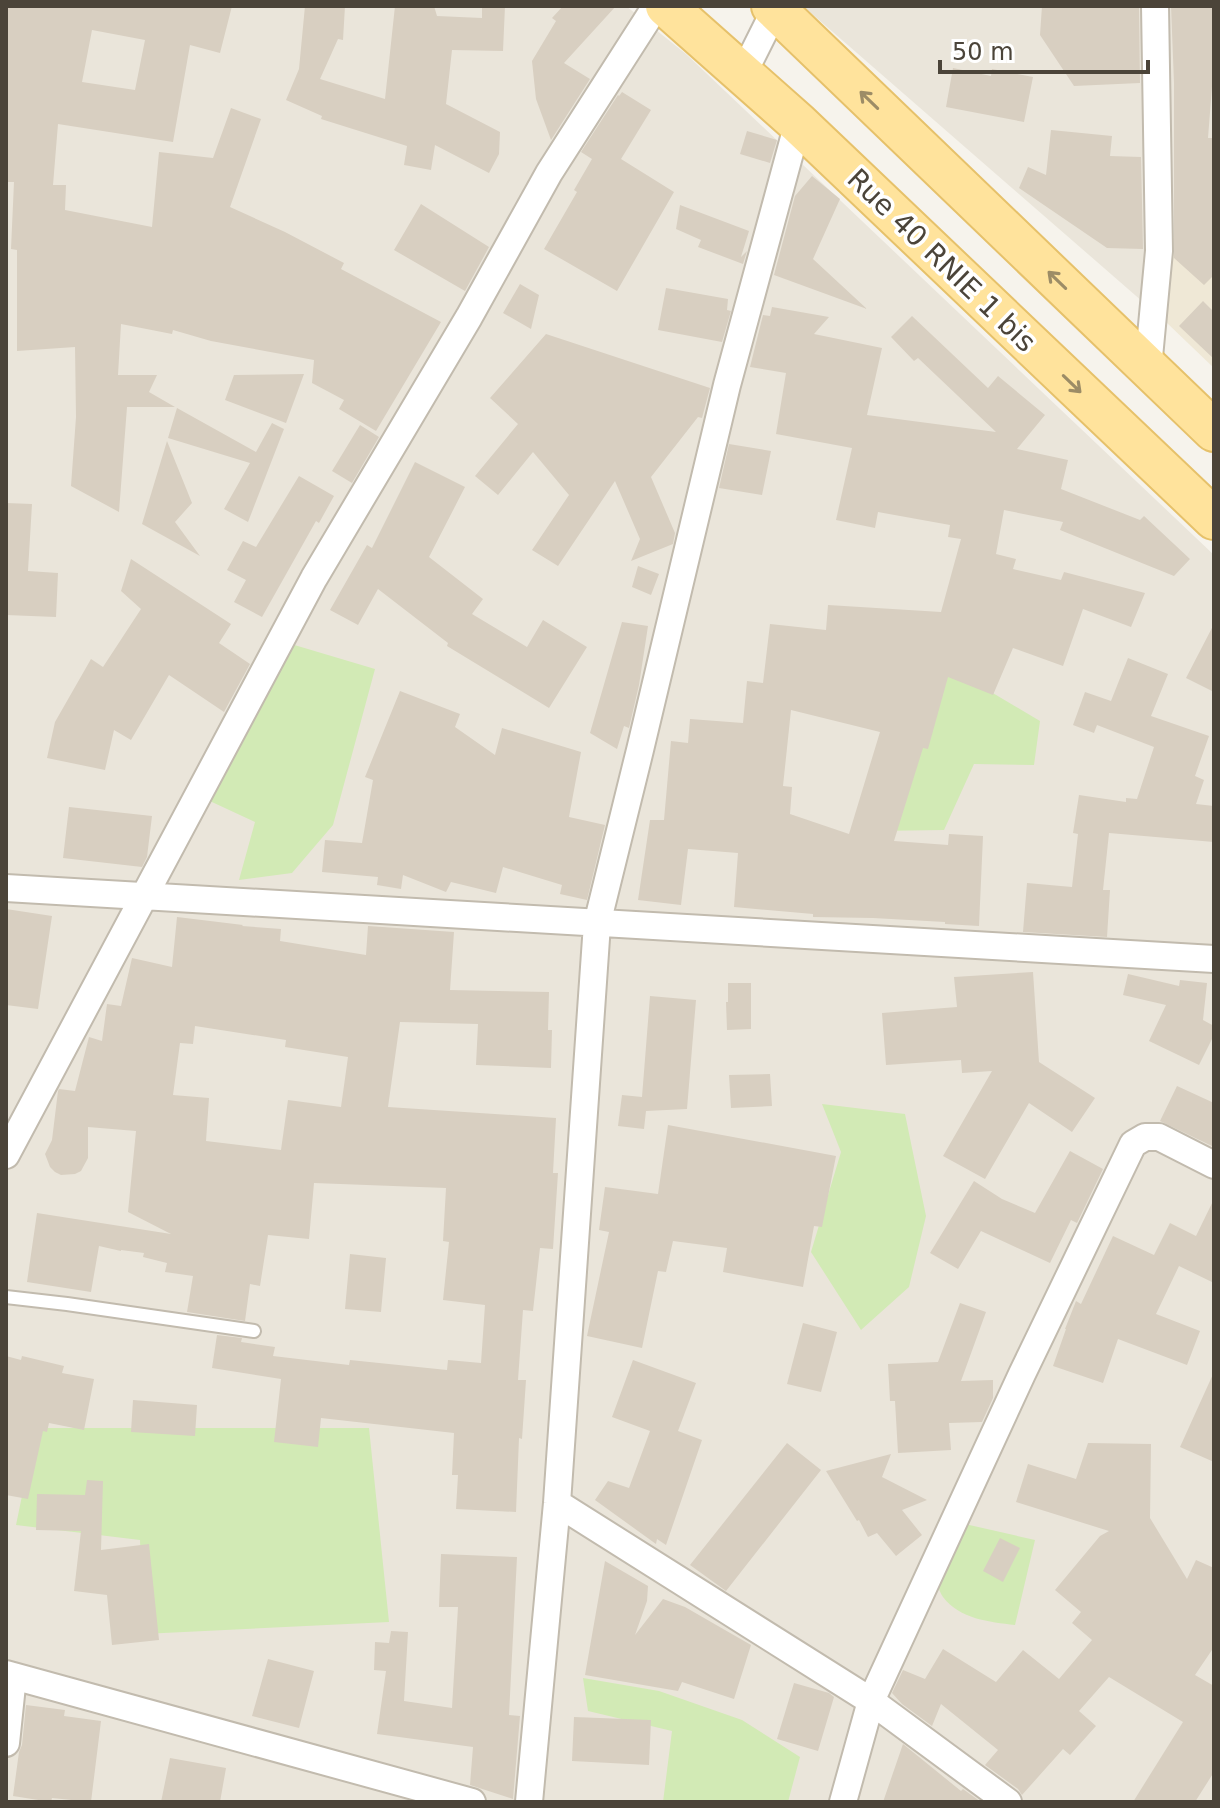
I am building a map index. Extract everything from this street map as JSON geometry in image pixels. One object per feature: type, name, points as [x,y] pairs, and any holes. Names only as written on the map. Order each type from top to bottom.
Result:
[{"type":"main road","name":"Rue 40 RNIE 1 bis","points":[[666,6],[798,123],[1214,519]]},
{"type":"main road","points":[[775,7],[1214,431]]},
{"type":"street","points":[[6,1155],[314,578],[469,317],[549,173],[656,6]]},
{"type":"street","points":[[1148,368],[1159,251],[1155,6]]},
{"type":"street","points":[[743,74],[775,7]]},
{"type":"street","points":[[529,1802],[557,1503],[597,924],[727,385],[798,123]]},
{"type":"street","points":[[6,888],[1214,959]]},
{"type":"street","points":[[843,1802],[871,1701],[1022,1374],[1133,1144],[1145,1137],[1159,1137],[1214,1165]]},
{"type":"street","points":[[557,1503],[871,1701],[1008,1802]]},
{"type":"street","points":[[6,1743],[10,1675],[472,1802]]},
{"type":"lane","points":[[6,1297],[254,1331]]},
{"type":"shaded area","points":[[6,6],[626,6],[686,54],[1214,555],[1214,1802],[6,1802]]},
{"type":"shaded area","points":[[803,6],[1214,6],[1214,194],[1171,240],[1166,322]]},
{"type":"shaded area","points":[[1214,194],[1214,368],[1166,322],[1171,240]]},
{"type":"green space","points":[[281,641],[375,669],[333,825],[292,873],[239,880],[255,822],[199,796]]},
{"type":"green space","points":[[930,668],[986,689],[1040,721],[1034,765],[974,764],[944,830],[874,831]]},
{"type":"green space","points":[[822,1104],[905,1114],[926,1216],[909,1287],[861,1330],[811,1252],[841,1152]]},
{"type":"green space","points":[[36,1428],[369,1428],[389,1622],[143,1634],[140,1540],[16,1525]]},
{"type":"green space","points":[[965,1524],[1035,1540],[1015,1625],[966,1615],[941,1594],[934,1572]]},
{"type":"green space","points":[[583,1678],[659,1691],[742,1720],[800,1757],[788,1802],[663,1802],[672,1731],[588,1711]]},
{"type":"building","points":[[6,6],[232,6],[220,53],[190,45],[173,142],[58,124],[53,185],[66,185],[65,210],[152,227],[159,152],[213,158],[231,108],[261,119],[230,207],[344,263],[341,269],[441,322],[376,431],[339,409],[344,400],[312,383],[314,360],[211,341],[173,330],[172,334],[121,324],[118,375],[157,375],[149,392],[175,407],[127,407],[119,512],[71,486],[76,417],[75,347],[17,351],[17,250],[11,249],[14,182],[6,182]],"holes":[[[92,30],[145,40],[135,90],[82,82]]]},
{"type":"building","points":[[305,6],[345,6],[343,40],[338,39],[320,79],[385,99],[395,6],[434,6],[437,16],[482,18],[482,6],[505,6],[503,51],[452,50],[446,104],[500,132],[499,154],[489,173],[435,145],[431,170],[404,165],[407,146],[321,119],[322,116],[286,100],[299,69]]},
{"type":"building","points":[[563,6],[616,6],[564,63],[590,79],[551,140],[536,99],[532,61],[556,21],[552,18]]},
{"type":"building","points":[[1042,6],[1139,6],[1140,83],[1074,86],[1040,35]]},
{"type":"building","points":[[1171,6],[1214,6],[1214,61],[1208,138],[1214,138],[1214,275],[1204,285],[1174,258]]},
{"type":"building","points":[[953,68],[991,76],[992,69],[1033,77],[1024,122],[946,107]]},
{"type":"building","points":[[622,92],[651,110],[621,159],[674,192],[617,291],[544,249],[592,159],[581,152]]},
{"type":"building","points":[[1051,130],[1112,136],[1110,156],[1141,157],[1143,249],[1107,248],[1019,188],[1028,167],[1046,175]]},
{"type":"building","points":[[747,131],[777,140],[770,163],[740,154]]},
{"type":"building","points":[[812,176],[840,199],[813,259],[867,309],[774,275],[795,196]]},
{"type":"building","points":[[421,204],[489,247],[465,291],[394,250]]},
{"type":"building","points":[[680,205],[749,231],[741,257],[747,251],[743,264],[698,247],[701,240],[676,229]]},
{"type":"building","points":[[520,284],[539,295],[531,329],[503,313]]},
{"type":"building","points":[[666,288],[728,299],[727,310],[731,311],[722,342],[658,330]]},
{"type":"building","points":[[1203,301],[1214,312],[1214,359],[1179,326]]},
{"type":"building","points":[[772,307],[829,317],[814,334],[882,348],[867,415],[996,432],[918,358],[914,361],[891,337],[912,316],[988,388],[998,376],[1045,415],[1017,449],[1068,460],[1061,489],[1140,520],[1144,516],[1190,559],[1174,576],[1060,530],[1063,522],[1004,510],[996,554],[1016,559],[1013,569],[1061,580],[1064,572],[1145,593],[1131,627],[1083,609],[1063,666],[1013,648],[993,695],[948,677],[928,749],[923,748],[894,841],[948,845],[949,834],[983,836],[979,926],[813,917],[813,914],[734,907],[738,853],[688,849],[681,905],[638,900],[650,820],[664,820],[671,741],[688,743],[690,719],[743,723],[747,681],[763,683],[770,624],[826,630],[828,605],[941,612],[961,539],[948,537],[950,525],[878,512],[875,528],[836,520],[852,448],[776,434],[786,373],[750,367],[763,315],[770,316]],"holes":[[[791,710],[880,732],[849,834],[790,814],[792,787],[783,786]]]},
{"type":"building","points":[[546,334],[710,388],[702,418],[698,417],[651,477],[675,533],[673,544],[631,561],[640,539],[615,481],[558,566],[532,550],[569,495],[533,452],[498,495],[475,476],[518,424],[490,398]]},
{"type":"building","points":[[304,374],[286,423],[225,400],[234,375]]},
{"type":"building","points":[[177,408],[256,452],[272,423],[284,429],[248,522],[224,509],[250,463],[168,438]]},
{"type":"building","points":[[360,425],[379,437],[352,483],[332,471]]},
{"type":"building","points":[[167,441],[192,503],[175,522],[200,556],[142,524]]},
{"type":"building","points":[[729,444],[771,451],[762,495],[719,488]]},
{"type":"building","points":[[415,462],[465,487],[429,557],[483,599],[472,614],[527,647],[543,620],[587,647],[549,708],[447,646],[448,643],[378,589],[358,625],[330,610],[367,545],[372,548]]},
{"type":"building","points":[[299,476],[334,496],[319,523],[316,521],[262,617],[234,602],[246,580],[227,570],[243,541],[256,547]]},
{"type":"building","points":[[6,503],[32,504],[28,571],[58,573],[56,617],[6,615]]},
{"type":"building","points":[[131,559],[231,624],[219,643],[250,664],[224,712],[169,675],[131,740],[114,730],[105,770],[47,758],[55,722],[91,659],[103,667],[141,609],[121,591]]},
{"type":"building","points":[[638,566],[659,574],[651,595],[632,587]]},
{"type":"building","points":[[622,622],[648,626],[629,728],[624,726],[617,749],[590,733]]},
{"type":"building","points":[[1214,624],[1214,692],[1186,678]]},
{"type":"building","points":[[1128,658],[1168,674],[1151,716],[1209,736],[1195,776],[1204,780],[1196,804],[1214,806],[1214,842],[1109,833],[1103,890],[1110,890],[1107,937],[1023,932],[1027,883],[1072,887],[1078,834],[1073,833],[1079,795],[1126,802],[1126,798],[1137,799],[1154,747],[1097,725],[1094,733],[1073,725],[1085,692],[1111,701]]},
{"type":"building","points":[[400,691],[460,714],[455,727],[495,755],[502,728],[581,752],[569,817],[605,825],[587,900],[560,894],[562,885],[503,867],[496,893],[451,882],[446,892],[403,875],[401,889],[377,885],[378,877],[322,872],[325,840],[362,843],[373,780],[365,777]]},
{"type":"building","points":[[69,807],[152,816],[147,857],[142,867],[63,858]]},
{"type":"building","points":[[6,909],[52,916],[38,1009],[6,1005]]},
{"type":"building","points":[[177,917],[281,929],[280,941],[366,955],[368,926],[454,932],[450,990],[549,992],[551,1068],[476,1065],[478,1024],[400,1022],[388,1107],[556,1118],[553,1173],[558,1173],[553,1249],[540,1248],[533,1311],[523,1310],[518,1380],[526,1380],[522,1439],[519,1438],[516,1512],[456,1509],[458,1475],[452,1475],[454,1433],[321,1418],[318,1447],[274,1442],[281,1379],[212,1368],[217,1335],[275,1347],[273,1356],[349,1365],[350,1360],[447,1370],[448,1360],[481,1363],[485,1305],[443,1300],[449,1242],[443,1241],[446,1188],[314,1183],[309,1239],[268,1235],[260,1286],[250,1284],[245,1321],[187,1312],[193,1276],[165,1272],[167,1263],[143,1257],[144,1253],[99,1246],[91,1292],[27,1282],[37,1213],[171,1234],[128,1212],[136,1131],[88,1127],[88,1158],[81,1171],[75,1174],[55,1172],[45,1154],[52,1140],[58,1091],[75,1091],[89,1037],[102,1041],[107,1004],[121,1006],[132,958],[172,967]],"holes":[[[195,1026],[286,1040],[285,1047],[348,1057],[341,1107],[288,1100],[281,1150],[206,1141],[209,1098],[173,1095],[180,1043],[193,1044]]]},
{"type":"building","points":[[1033,972],[1039,1062],[1095,1098],[1072,1132],[1029,1103],[985,1179],[943,1156],[992,1071],[962,1073],[961,1060],[886,1065],[882,1013],[957,1007],[954,977]]},
{"type":"building","points":[[1128,974],[1179,986],[1180,980],[1207,983],[1203,1020],[1214,1026],[1214,1035],[1199,1065],[1149,1041],[1166,1005],[1123,995]]},
{"type":"building","points":[[728,983],[751,983],[751,1029],[727,1030]]},
{"type":"building","points":[[650,996],[696,1000],[687,1109],[646,1111],[644,1129],[618,1126],[622,1095],[642,1097]]},
{"type":"building","points":[[770,1074],[772,1106],[731,1108],[729,1075]]},
{"type":"building","points":[[1177,1086],[1214,1103],[1214,1147],[1160,1121]]},
{"type":"building","points":[[668,1125],[836,1156],[822,1227],[814,1226],[803,1287],[723,1272],[727,1248],[673,1241],[666,1272],[658,1271],[642,1348],[587,1336],[609,1232],[599,1230],[605,1187],[658,1194]]},
{"type":"building","points":[[1070,1151],[1103,1169],[1077,1223],[1071,1220],[1050,1263],[981,1231],[958,1269],[930,1253],[974,1181],[1002,1199],[1035,1213]]},
{"type":"building","points":[[1214,1199],[1214,1283],[1179,1266],[1156,1314],[1200,1331],[1187,1365],[1118,1339],[1103,1383],[1053,1366],[1076,1301],[1081,1304],[1113,1236],[1154,1255],[1170,1223],[1196,1236]]},
{"type":"building","points":[[350,1254],[386,1258],[381,1312],[345,1309]]},
{"type":"building","points":[[960,1303],[986,1312],[961,1381],[993,1380],[993,1398],[982,1422],[949,1423],[951,1450],[898,1453],[895,1401],[890,1401],[888,1364],[938,1362]]},
{"type":"building","points":[[803,1323],[837,1332],[821,1392],[787,1384]]},
{"type":"building","points":[[6,1356],[21,1360],[22,1356],[64,1366],[62,1373],[94,1379],[84,1430],[49,1423],[47,1432],[43,1431],[28,1499],[6,1495]]},
{"type":"building","points":[[633,1360],[696,1383],[678,1431],[702,1440],[666,1545],[657,1539],[656,1544],[595,1500],[608,1481],[629,1488],[650,1431],[612,1417]]},
{"type":"building","points":[[1214,1372],[1214,1462],[1180,1447]]},
{"type":"building","points":[[133,1400],[197,1405],[195,1436],[131,1432]]},
{"type":"building","points":[[787,1443],[821,1470],[726,1591],[690,1565]]},
{"type":"building","points":[[1088,1443],[1151,1444],[1150,1518],[1187,1579],[1196,1560],[1214,1568],[1214,1647],[1195,1675],[1214,1686],[1214,1772],[1195,1802],[1133,1802],[1183,1722],[1109,1677],[1079,1711],[1096,1726],[1070,1755],[1063,1749],[1022,1795],[985,1765],[998,1750],[941,1704],[932,1726],[892,1693],[903,1670],[925,1679],[943,1649],[996,1682],[1023,1650],[1059,1679],[1092,1640],[1072,1623],[1081,1612],[1055,1590],[1100,1536],[1109,1531],[1016,1502],[1028,1464],[1076,1479]]},
{"type":"building","points":[[891,1454],[882,1477],[927,1500],[902,1510],[922,1535],[896,1556],[877,1533],[868,1537],[826,1471]]},
{"type":"building","points":[[87,1480],[103,1481],[101,1550],[149,1544],[159,1640],[112,1645],[107,1595],[74,1591],[81,1531],[36,1530],[37,1494],[85,1495]]},
{"type":"building","points":[[1000,1538],[1020,1548],[1003,1582],[983,1571]]},
{"type":"building","points":[[441,1554],[517,1557],[509,1715],[520,1716],[513,1799],[470,1785],[473,1747],[377,1734],[386,1671],[374,1670],[375,1642],[389,1643],[391,1631],[408,1632],[404,1701],[452,1708],[458,1607],[439,1607]]},
{"type":"building","points":[[605,1561],[648,1586],[647,1601],[635,1635],[663,1599],[685,1607],[751,1645],[734,1699],[682,1682],[678,1691],[585,1675]]},
{"type":"building","points":[[268,1659],[314,1671],[299,1728],[252,1716]]},
{"type":"building","points":[[794,1683],[834,1697],[818,1751],[777,1739]]},
{"type":"building","points":[[26,1705],[65,1710],[64,1716],[101,1721],[91,1802],[52,1798],[51,1802],[13,1796]]},
{"type":"building","points":[[574,1717],[651,1720],[649,1765],[572,1761]]},
{"type":"building","points":[[903,1744],[961,1791],[963,1789],[981,1802],[883,1802]]},
{"type":"building","points":[[170,1758],[226,1768],[220,1802],[161,1802]]}]
